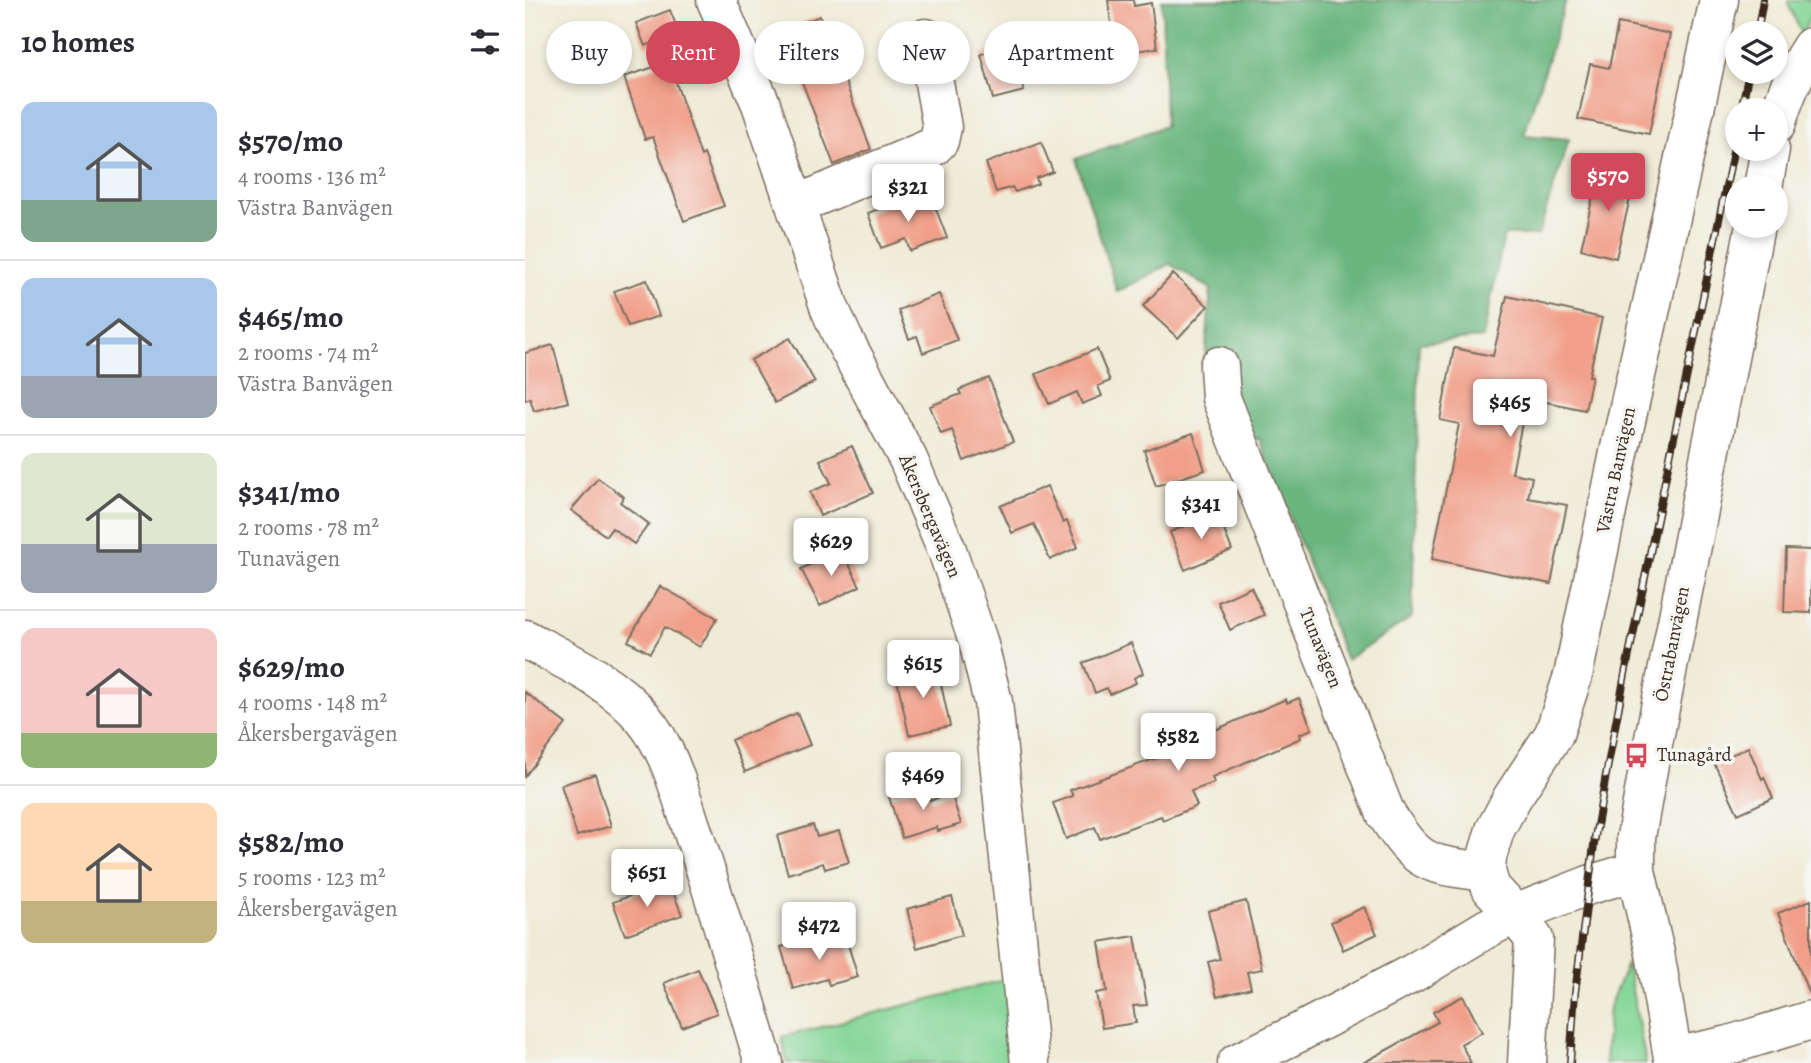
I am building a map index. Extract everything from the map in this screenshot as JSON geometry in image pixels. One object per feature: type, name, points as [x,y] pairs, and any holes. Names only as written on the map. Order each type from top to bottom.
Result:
[{"type":"street","name":"Åkersbergavägen","points":[[716,0],[761,104],[830,309],[908,459],[947,551],[978,641],[993,702],[1030,1063]]},
{"type":"street","name":"Västra Banvägen","points":[[1486,872],[1495,830],[1512,798],[1554,734],[1573,676],[1620,448],[1719,0]]},
{"type":"street","points":[[1785,98],[1811,47]]},
{"type":"street","points":[[796,205],[933,147],[939,141],[943,127],[935,84]]},
{"type":"street","name":"Östrabanvägen","points":[[1673,1060],[1655,953],[1636,871],[1636,837],[1753,238]]},
{"type":"street","name":"Tunavägen","points":[[1219,366],[1221,398],[1386,814],[1403,840],[1423,859],[1446,866],[1486,872]]},
{"type":"street","points":[[525,639],[611,687],[643,718],[660,742],[673,771],[703,859],[764,1063]]},
{"type":"street","points":[[1237,1063],[1413,973],[1515,914],[1636,871]]},
{"type":"street","points":[[1486,872],[1491,888],[1534,939],[1527,1063]]},
{"type":"street","points":[[1673,1060],[1811,1020]]},
{"type":"green space","points":[[1162,0],[1566,0],[1524,135],[1569,139],[1538,235],[1504,235],[1483,338],[1419,343],[1412,617],[1346,660],[1259,438],[1223,459],[1201,406],[1211,289],[1170,264],[1117,292],[1076,159],[1165,126]]},
{"type":"green space","points":[[1789,0],[1811,0],[1811,14],[1802,35],[1788,4]]},
{"type":"green space","points":[[1627,964],[1646,1063],[1605,1063],[1609,1007]]},
{"type":"green space","points":[[1007,979],[1012,1063],[787,1063],[782,1037]]},
{"type":"building","points":[[1108,0],[1133,0],[1134,6],[1151,3],[1157,48],[1139,51],[1139,21],[1111,21]]},
{"type":"building","points":[[670,10],[674,21],[646,21],[645,46],[636,23]]},
{"type":"building","points":[[820,16],[822,21],[806,21]]},
{"type":"building","points":[[1618,23],[1670,34],[1649,134],[1578,119],[1590,64],[1609,68]]},
{"type":"building","points":[[646,70],[646,84],[676,84],[701,156],[704,154],[724,206],[684,221],[653,137],[645,139],[626,84],[632,84],[632,74]]},
{"type":"building","points":[[803,84],[846,84],[871,149],[834,165]]},
{"type":"building","points":[[989,84],[1022,84],[1024,91],[993,99]]},
{"type":"building","points":[[1041,142],[1053,172],[1036,178],[1038,184],[1015,192],[1012,187],[996,192],[986,163]]},
{"type":"building","points":[[1599,169],[1635,177],[1616,258],[1581,249]]},
{"type":"building","points":[[931,196],[947,238],[910,251],[906,239],[881,248],[868,213],[897,202],[899,207]]},
{"type":"building","points":[[1173,274],[1208,306],[1178,338],[1143,306]]},
{"type":"building","points":[[647,280],[659,316],[628,326],[614,291]]},
{"type":"building","points":[[939,294],[957,340],[923,353],[917,336],[909,339],[898,310]]},
{"type":"building","points":[[1507,296],[1602,318],[1589,376],[1592,376],[1585,410],[1527,398],[1512,473],[1532,477],[1528,498],[1567,505],[1551,584],[1432,559],[1459,424],[1440,420],[1454,348],[1493,356]]},
{"type":"building","points":[[790,338],[815,382],[775,403],[751,360]]},
{"type":"building","points":[[553,345],[568,402],[534,411],[530,398],[525,400],[525,353]]},
{"type":"building","points":[[1097,349],[1110,381],[1098,386],[1102,396],[1082,404],[1077,392],[1049,404],[1036,374]]},
{"type":"building","points":[[989,378],[1013,442],[964,461],[952,430],[941,434],[930,406],[961,394],[959,390]]},
{"type":"building","points":[[1193,433],[1205,470],[1156,486],[1144,450]]},
{"type":"building","points":[[852,446],[873,493],[820,516],[810,492],[831,483],[820,460]]},
{"type":"building","points":[[598,478],[624,497],[620,502],[649,524],[634,544],[612,528],[606,536],[571,510]]},
{"type":"building","points":[[1047,486],[1063,523],[1067,521],[1078,547],[1050,560],[1034,524],[1012,533],[1000,506]]},
{"type":"building","points":[[1217,513],[1232,550],[1185,570],[1170,532]]},
{"type":"building","points":[[841,549],[860,586],[820,606],[801,569]]},
{"type":"building","points":[[1786,549],[1811,550],[1811,613],[1784,612]]},
{"type":"building","points":[[660,586],[717,618],[700,647],[665,627],[650,653],[628,641]]},
{"type":"building","points":[[1251,587],[1264,615],[1230,630],[1218,602]]},
{"type":"building","points":[[1131,643],[1143,673],[1134,678],[1136,683],[1110,694],[1107,688],[1095,693],[1083,663]]},
{"type":"building","points":[[937,666],[950,726],[909,735],[896,675]]},
{"type":"building","points":[[525,692],[566,724],[525,776]]},
{"type":"building","points":[[1299,698],[1312,729],[1300,734],[1301,738],[1212,777],[1214,783],[1191,791],[1197,806],[1163,820],[1161,816],[1100,839],[1095,827],[1066,839],[1053,803],[1073,796],[1070,790],[1165,755],[1162,749],[1197,738],[1286,699],[1287,703]]},
{"type":"building","points":[[797,713],[810,745],[745,772],[731,740]]},
{"type":"building","points":[[1748,747],[1773,798],[1738,814],[1714,763]]},
{"type":"building","points":[[595,774],[611,826],[577,836],[561,785]]},
{"type":"building","points":[[926,785],[930,801],[951,793],[961,824],[938,831],[937,827],[902,838],[889,797]]},
{"type":"building","points":[[813,825],[817,837],[839,831],[849,862],[825,869],[823,863],[788,874],[777,836]]},
{"type":"building","points":[[669,882],[682,915],[625,935],[613,902]]},
{"type":"building","points":[[952,897],[962,935],[917,948],[907,909]]},
{"type":"building","points":[[1811,900],[1811,993],[1809,994],[1778,913]]},
{"type":"building","points":[[1246,901],[1262,969],[1247,972],[1251,988],[1217,997],[1208,962],[1220,959],[1208,911]]},
{"type":"building","points":[[1364,907],[1377,934],[1343,950],[1331,922]]},
{"type":"building","points":[[819,936],[822,945],[846,938],[858,977],[829,985],[827,979],[793,989],[781,947]]},
{"type":"building","points":[[1135,936],[1147,1005],[1133,1006],[1136,1023],[1102,1028],[1096,993],[1107,991],[1099,942]]},
{"type":"building","points":[[698,969],[717,1013],[682,1027],[664,983]]},
{"type":"building","points":[[1463,996],[1482,1032],[1461,1044],[1471,1063],[1363,1063],[1438,1022],[1433,1012]]},
{"type":"railway","points":[[1759,21],[1763,0]]},
{"type":"railway","points":[[1744,98],[1746,84]]},
{"type":"railway","points":[[1570,1063],[1575,993],[1595,837],[1606,775],[1731,161]]},
{"type":"place","name":"Tunagård","points":[[1637,755]]}]
